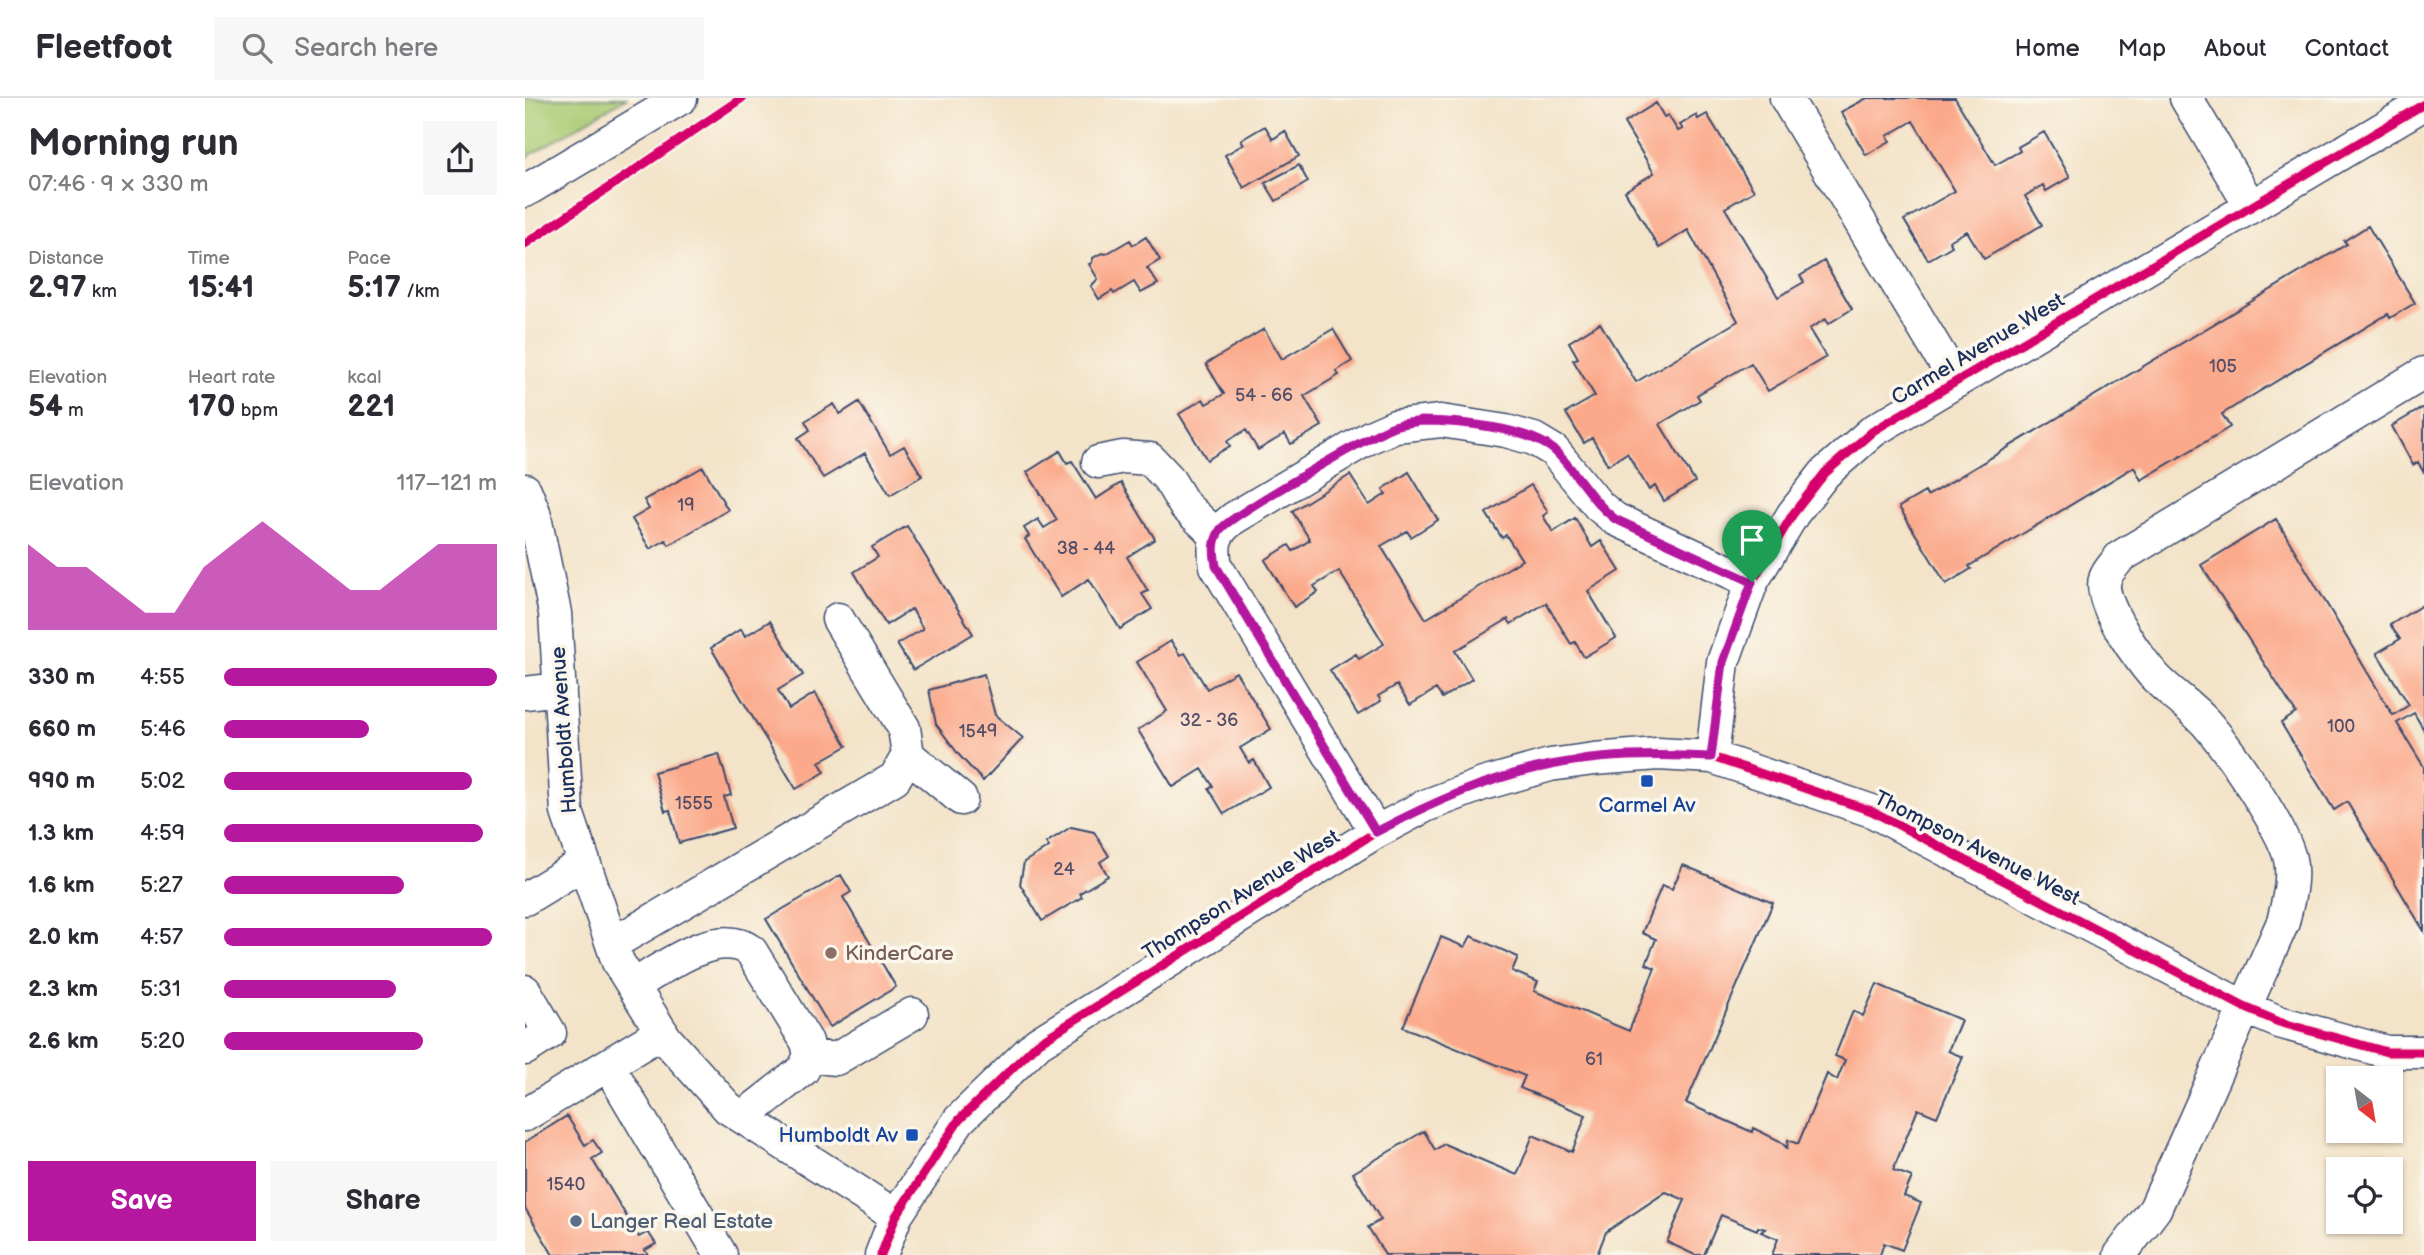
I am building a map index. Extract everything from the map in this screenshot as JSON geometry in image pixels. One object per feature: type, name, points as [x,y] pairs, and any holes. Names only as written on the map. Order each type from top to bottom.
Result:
[{"type":"street","points":[[525,191],[681,98]]},
{"type":"street","points":[[1786,98],[1956,382]]},
{"type":"street","points":[[2186,98],[2251,207]]},
{"type":"street","name":"Carmel Avenue West","points":[[1711,757],[1723,662],[1752,582],[1793,514],[1825,473],[1873,431],[2424,104]]},
{"type":"street","points":[[2120,1255],[2155,1209],[2283,922],[2290,895],[2290,859],[2274,824],[2234,758],[2205,722],[2157,679],[2135,652],[2105,598],[2104,579],[2120,557],[2424,373]]},
{"type":"street","points":[[1376,832],[1216,566],[1213,546],[1220,528],[1234,518],[1370,437],[1395,426],[1441,421],[1506,431],[1534,439],[1554,451],[1599,506],[1615,519],[1752,582]]},
{"type":"street","points":[[1098,462],[1123,457],[1150,459],[1168,478],[1185,506],[1217,536]]},
{"type":"street","name":"Humboldt Avenue","points":[[525,490],[534,512],[555,613],[567,812],[618,962],[662,1032],[728,1108],[896,1216]]},
{"type":"street","points":[[612,944],[895,778],[908,755],[904,728],[838,619]]},
{"type":"street","points":[[525,693],[560,689]]},
{"type":"street","name":"Thompson Avenue West","points":[[881,1255],[896,1216],[959,1120],[1038,1043],[1376,832],[1437,802],[1483,784],[1550,765],[1594,759],[1658,754],[1711,757],[1871,811],[2244,1007],[2279,1022],[2387,1052],[2424,1052]]},
{"type":"street","points":[[908,755],[961,799]]},
{"type":"street","points":[[525,899],[584,863]]},
{"type":"street","points":[[633,986],[706,946],[743,944],[751,951],[807,1042],[810,1056],[803,1070],[743,1117]]},
{"type":"street","points":[[525,991],[550,1033],[525,1049]]},
{"type":"street","points":[[810,1056],[836,1059],[912,1014]]},
{"type":"street","points":[[525,1115],[662,1032]]},
{"type":"street","points":[[608,1065],[721,1255]]},
{"type":"green space","points":[[525,98],[626,98],[525,158]]},
{"type":"building","points":[[1867,98],[1955,98],[1995,165],[2020,151],[2018,147],[2044,132],[2070,177],[2046,191],[2043,185],[2025,196],[2042,225],[1984,259],[1967,231],[1949,241],[1952,246],[1928,260],[1904,220],[1955,191],[1913,121],[1887,136],[1890,141],[1866,155],[1841,112]]},
{"type":"building","points":[[1656,103],[1664,117],[1668,115],[1678,131],[1683,129],[1680,125],[1696,115],[1698,119],[1707,114],[1754,191],[1725,208],[1778,297],[1804,282],[1800,276],[1824,261],[1852,309],[1828,324],[1826,319],[1809,329],[1826,357],[1768,391],[1751,363],[1697,395],[1700,400],[1660,424],[1695,482],[1664,501],[1655,486],[1649,490],[1627,453],[1608,465],[1592,438],[1584,443],[1566,413],[1595,396],[1573,360],[1578,358],[1569,342],[1600,323],[1636,382],[1738,321],[1688,230],[1659,248],[1625,191],[1654,173],[1624,123]]},
{"type":"building","points":[[1265,126],[1273,139],[1285,131],[1299,156],[1244,188],[1225,155],[1244,144],[1241,140]]},
{"type":"building","points":[[1299,165],[1308,182],[1276,201],[1265,183]]},
{"type":"building","points":[[2368,226],[2415,303],[2390,318],[2388,314],[2222,414],[2230,427],[2141,480],[2134,467],[1969,566],[1971,569],[1946,584],[1899,507],[1925,492],[1927,496],[2347,244],[2344,241]]},
{"type":"building","points":[[1146,237],[1160,260],[1147,268],[1158,284],[1141,293],[1134,282],[1099,299],[1091,286],[1098,279],[1089,264],[1093,258],[1130,240],[1133,245]]},
{"type":"building","points":[[1264,329],[1282,359],[1333,329],[1352,361],[1336,371],[1339,375],[1304,396],[1322,426],[1291,444],[1285,434],[1258,450],[1246,430],[1227,441],[1230,446],[1207,460],[1179,414],[1203,399],[1206,404],[1224,394],[1206,364]]},
{"type":"building","points":[[859,402],[890,454],[904,446],[922,476],[890,495],[865,453],[823,478],[798,438],[810,430],[805,421],[834,404],[840,414]]},
{"type":"building","points":[[2424,407],[2424,473],[2418,462],[2413,465],[2392,426]]},
{"type":"building","points":[[1060,451],[1067,463],[1072,461],[1096,499],[1121,483],[1155,539],[1127,557],[1148,591],[1142,594],[1152,609],[1120,629],[1089,579],[1061,597],[1025,539],[1029,536],[1024,528],[1038,519],[1044,528],[1057,520],[1027,472]]},
{"type":"building","points":[[703,467],[728,510],[669,545],[666,540],[650,549],[632,519],[649,509],[644,500]]},
{"type":"building","points":[[1409,472],[1438,520],[1411,537],[1407,531],[1381,546],[1426,619],[1522,560],[1506,535],[1502,538],[1486,513],[1531,485],[1548,512],[1543,516],[1553,532],[1575,518],[1592,547],[1601,541],[1620,571],[1588,591],[1616,638],[1584,657],[1575,642],[1571,644],[1546,603],[1511,624],[1508,619],[1455,651],[1472,679],[1442,698],[1436,689],[1410,705],[1397,685],[1378,696],[1381,701],[1358,715],[1330,670],[1356,654],[1359,659],[1384,644],[1339,571],[1314,586],[1318,592],[1294,607],[1265,560],[1289,545],[1293,551],[1310,540],[1292,511],[1350,475],[1369,505],[1386,494],[1383,489]]},
{"type":"building","points":[[2276,519],[2393,715],[2409,705],[2377,653],[2400,639],[2390,625],[2424,604],[2424,730],[2414,713],[2397,723],[2424,767],[2424,931],[2347,802],[2334,810],[2281,723],[2296,713],[2201,565]]},
{"type":"building","points":[[907,526],[973,634],[913,670],[897,644],[923,629],[912,609],[886,625],[854,572],[878,557],[872,547]]},
{"type":"building","points":[[770,621],[803,675],[778,690],[789,709],[815,693],[847,746],[819,762],[825,772],[796,789],[711,648],[741,629],[745,636]]},
{"type":"building","points":[[1171,641],[1180,655],[1185,653],[1207,689],[1236,672],[1271,729],[1240,748],[1249,763],[1254,760],[1269,787],[1224,814],[1209,789],[1213,786],[1202,769],[1173,787],[1138,730],[1167,711],[1137,662]]},
{"type":"building","points":[[984,674],[995,715],[1023,738],[983,781],[936,724],[929,690]]},
{"type":"building","points":[[719,754],[731,795],[724,797],[733,828],[679,843],[670,810],[665,811],[654,772]]},
{"type":"building","points":[[1071,827],[1094,832],[1109,856],[1100,862],[1108,876],[1080,893],[1082,897],[1042,921],[1020,884],[1024,862],[1049,847],[1046,843]]},
{"type":"building","points":[[1683,865],[1773,903],[1686,1103],[1752,1132],[1753,1128],[1780,1141],[1787,1148],[1788,1140],[1798,1144],[1827,1074],[1837,1080],[1845,1060],[1835,1056],[1853,1011],[1863,1016],[1877,984],[1961,1020],[1948,1051],[1963,1057],[1937,1117],[1918,1109],[1893,1170],[1912,1177],[1904,1196],[1921,1203],[1902,1250],[1884,1243],[1880,1255],[1772,1255],[1778,1239],[1761,1232],[1765,1229],[1758,1227],[1757,1230],[1721,1215],[1704,1255],[1695,1255],[1667,1242],[1685,1200],[1666,1192],[1606,1232],[1597,1255],[1385,1255],[1368,1227],[1381,1220],[1353,1173],[1424,1131],[1435,1150],[1444,1144],[1517,1175],[1533,1135],[1572,1152],[1586,1115],[1520,1088],[1525,1076],[1403,1027],[1441,937],[1465,947],[1471,936],[1518,957],[1512,971],[1538,982],[1534,991],[1629,1031],[1655,968],[1646,964],[1656,939],[1642,933],[1662,885],[1672,889]]},
{"type":"building","name":"KinderCare","points":[[841,875],[851,892],[843,897],[896,987],[830,1027],[766,919]]},
{"type":"building","points":[[567,1116],[585,1145],[593,1140],[602,1153],[592,1159],[639,1237],[648,1232],[656,1244],[645,1250],[648,1255],[553,1255],[525,1208],[525,1142]]},
{"type":"cycle path","points":[[525,244],[742,98]]},
{"type":"cycle path","points":[[1712,757],[1723,662],[1752,582],[1793,514],[1825,473],[1873,431],[2424,104]]},
{"type":"cycle path","points":[[881,1255],[896,1216],[959,1120],[1038,1043],[1376,832],[1425,806],[1483,784],[1550,765],[1594,759],[1658,754],[1712,757],[1872,811],[2244,1007],[2279,1022],[2387,1052],[2424,1052]]},
{"type":"place","name":"Carmel Av","points":[[1647,781]]},
{"type":"place","name":"KinderCare","points":[[831,953]]},
{"type":"place","name":"Humboldt Av","points":[[912,1135]]},
{"type":"place","name":"Langer Real Estate","points":[[576,1221]]},
{"type":"route","points":[[1420,421],[1441,421],[1506,431],[1534,439],[1554,451],[1599,506],[1615,519],[1752,582],[1723,662],[1711,757],[1658,754],[1550,765],[1483,784],[1425,806],[1376,832],[1216,566],[1213,546],[1220,528],[1234,518],[1370,437],[1395,426],[1420,421]]}]
